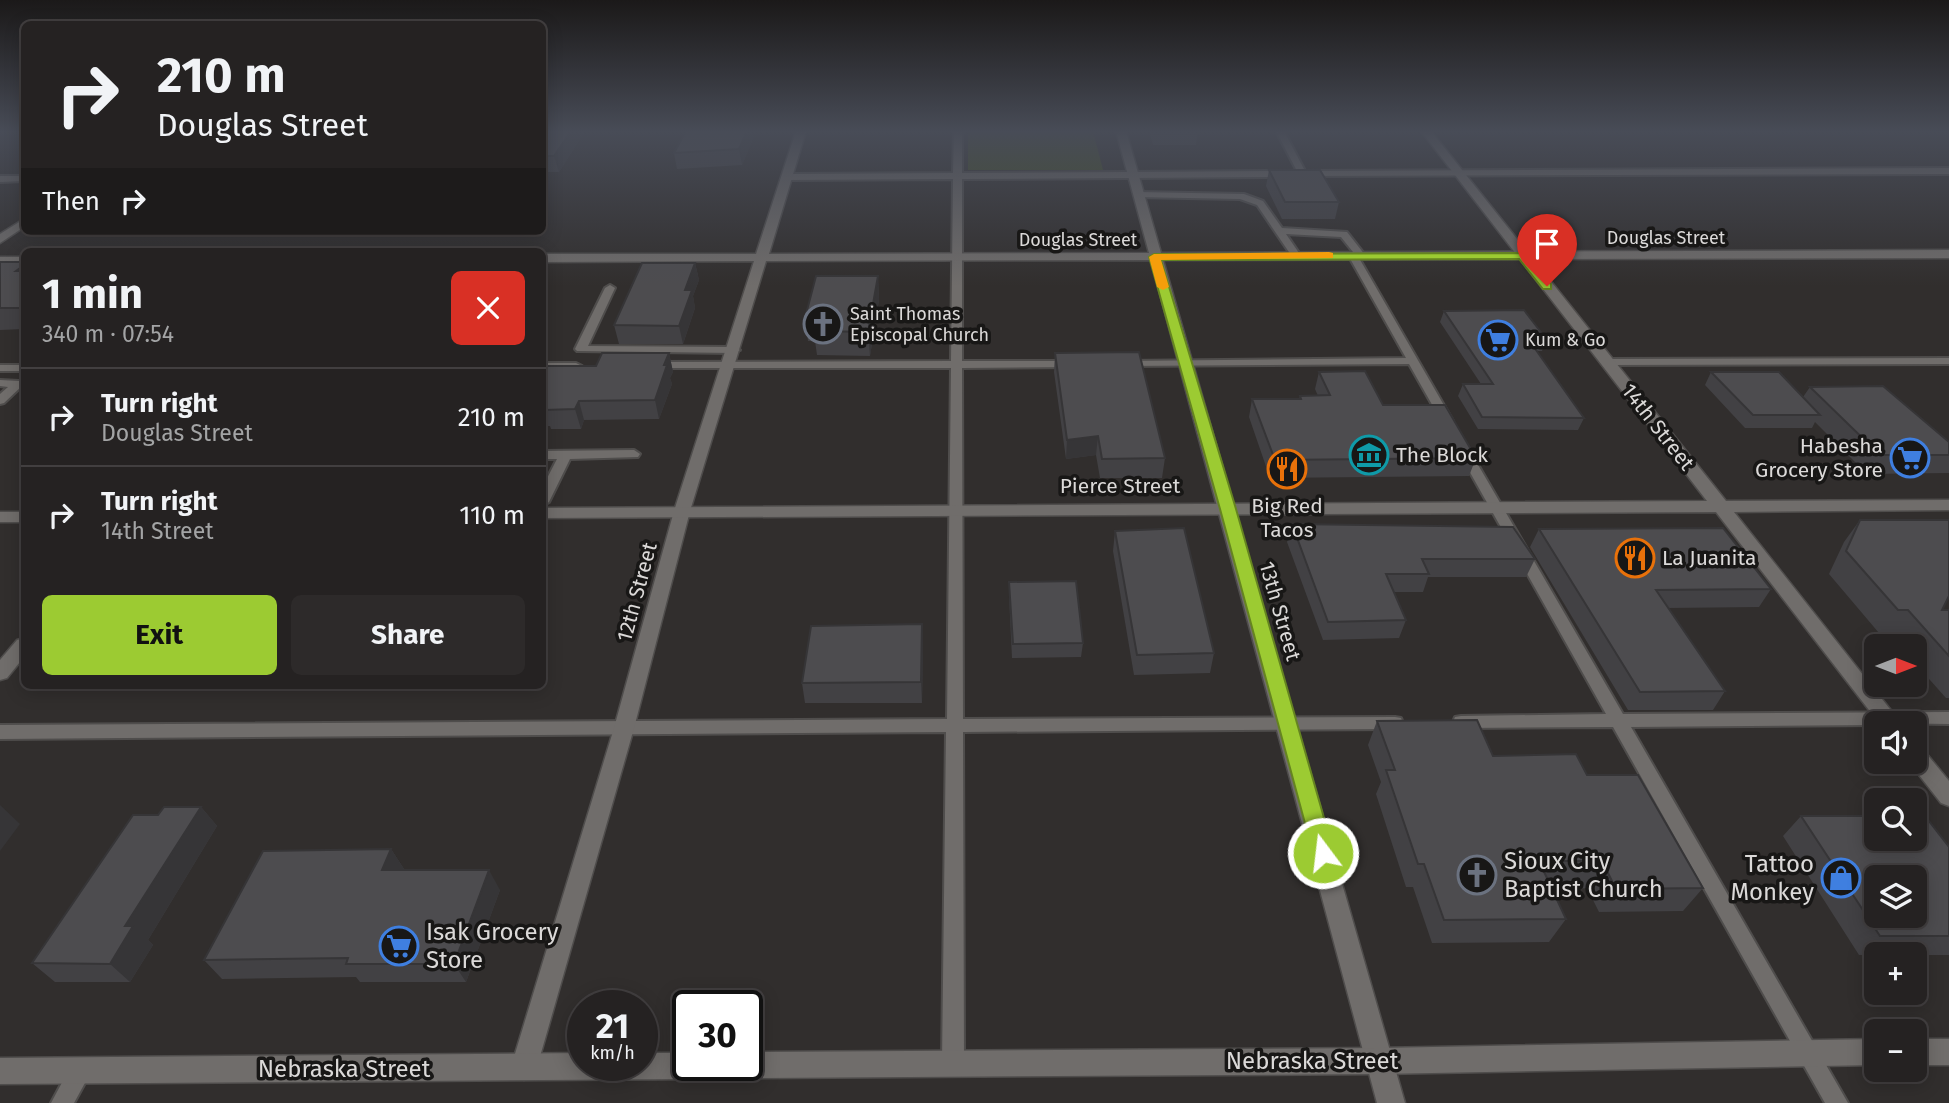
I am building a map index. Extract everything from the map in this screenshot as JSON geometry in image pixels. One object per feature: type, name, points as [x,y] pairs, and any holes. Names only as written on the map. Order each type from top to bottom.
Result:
[{"type":"street","name":"12th Street","points":[[524,1067],[624,728],[682,511],[786,182]]},
{"type":"street","name":"13th Street","points":[[1134,182],[1288,724],[1391,1103]]},
{"type":"street","name":"14th Street","points":[[1465,182],[1881,711]]},
{"type":"street","points":[[0,239],[21,224]]},
{"type":"street","name":"Douglas Street","points":[[546,258],[1949,254]]},
{"type":"street","points":[[0,261],[21,261]]},
{"type":"street","name":"Pierce Street","points":[[546,513],[1949,505]]},
{"type":"street","points":[[0,517],[21,517]]},
{"type":"street","points":[[0,673],[21,648]]},
{"type":"street","points":[[1927,769],[1949,797]]},
{"type":"street","name":"Nebraska Street","points":[[763,1065],[1379,1061],[1864,1052]]},
{"type":"street","points":[[1927,1052],[1949,1052]]},
{"type":"street","name":"Nebraska Street","points":[[0,1071],[672,1066]]},
{"type":"lane","points":[[953,1063],[957,182]]},
{"type":"lane","points":[[1138,195],[1241,196],[1253,199],[1260,203],[1282,231],[1296,256]]},
{"type":"lane","points":[[1282,231],[1344,234],[1412,361],[1837,1103]]},
{"type":"lane","points":[[610,288],[581,349],[732,358],[956,366],[1090,364]]},
{"type":"lane","points":[[636,365],[732,358]]},
{"type":"lane","points":[[1117,364],[1412,361]]},
{"type":"lane","points":[[1607,362],[1949,361]]},
{"type":"lane","points":[[546,366],[583,366]]},
{"type":"lane","points":[[0,368],[21,368]]},
{"type":"lane","points":[[0,383],[19,383],[0,400]]},
{"type":"lane","points":[[546,455],[634,454]]},
{"type":"lane","points":[[546,494],[565,455]]},
{"type":"lane","points":[[1927,719],[1949,718]]},
{"type":"lane","points":[[1440,722],[1864,721]]},
{"type":"lane","points":[[0,732],[1412,723]]},
{"type":"lane","points":[[62,1103],[81,1070]]},
{"type":"building","points":[[1275,182],[1327,182],[1339,202],[1285,202]]},
{"type":"building","points":[[0,262],[21,262],[21,267],[16,271],[21,271],[21,308],[0,308]]},
{"type":"building","points":[[642,263],[695,263],[685,290],[692,290],[679,326],[614,325]]},
{"type":"building","points":[[816,276],[878,276],[868,332],[814,331],[818,318],[805,318]]},
{"type":"building","points":[[1524,310],[1547,340],[1529,340],[1584,418],[1482,417],[1463,384],[1493,384],[1444,311]]},
{"type":"building","points":[[1139,352],[1165,458],[1102,459],[1098,436],[1067,440],[1055,353]]},
{"type":"building","points":[[602,353],[669,353],[655,400],[579,401],[575,409],[546,410],[546,366],[596,366]]},
{"type":"building","points":[[1365,371],[1383,405],[1445,405],[1476,458],[1275,460],[1252,399],[1301,399],[1300,396],[1330,395],[1319,372]]},
{"type":"building","points":[[1711,372],[1779,372],[1820,415],[1753,415]]},
{"type":"building","points":[[1883,386],[1949,442],[1949,455],[1880,455],[1810,387]]},
{"type":"building","points":[[1860,520],[1949,520],[1949,596],[1942,610],[1949,610],[1949,656],[1908,610],[1898,610],[1846,551]]},
{"type":"building","points":[[1292,524],[1513,527],[1535,559],[1422,559],[1429,574],[1386,574],[1406,620],[1328,622]]},
{"type":"building","points":[[1184,528],[1214,653],[1137,655],[1115,531]]},
{"type":"building","points":[[1723,528],[1771,589],[1656,590],[1725,691],[1640,692],[1539,529]]},
{"type":"building","points":[[1076,581],[1083,643],[1013,644],[1009,582]]},
{"type":"building","points":[[922,624],[921,682],[802,683],[811,626]]},
{"type":"building","points":[[1477,720],[1493,756],[1576,754],[1587,775],[1638,775],[1703,888],[1616,889],[1604,865],[1587,861],[1539,861],[1566,919],[1444,920],[1424,864],[1418,864],[1386,770],[1395,770],[1377,721]]},
{"type":"building","points":[[164,807],[201,807],[125,926],[133,926],[110,964],[32,963],[133,815],[158,815]]},
{"type":"building","points":[[1801,816],[1864,816],[1864,851],[1927,851],[1927,819],[1949,847],[1949,936],[1880,936],[1875,928],[1927,928],[1927,865],[1864,865],[1864,912]]},
{"type":"building","points":[[391,849],[382,870],[489,870],[454,964],[346,964],[348,958],[204,960],[263,851]]},
{"type":"slow traffic","points":[[1163,287],[1154,257],[1329,255]]},
{"type":"place","name":"Saint Thomas Episcopal Church","points":[[823,324]]},
{"type":"place","name":"Kum & Go","points":[[1498,340]]},
{"type":"place","name":"The Block","points":[[1369,455]]},
{"type":"place","name":"Habesha Grocery Store","points":[[1910,458]]},
{"type":"place","name":"Big Red Tacos","points":[[1287,469]]},
{"type":"place","name":"La Juanita","points":[[1635,558]]},
{"type":"place","name":"Sioux City Baptist Church","points":[[1477,875]]},
{"type":"place","name":"Tattoo Monkey","points":[[1841,878]]},
{"type":"place","name":"Isak Grocery Store","points":[[399,946]]},
{"type":"route","points":[[1323,853],[1228,509],[1154,257],[1522,256],[1547,286]]}]
